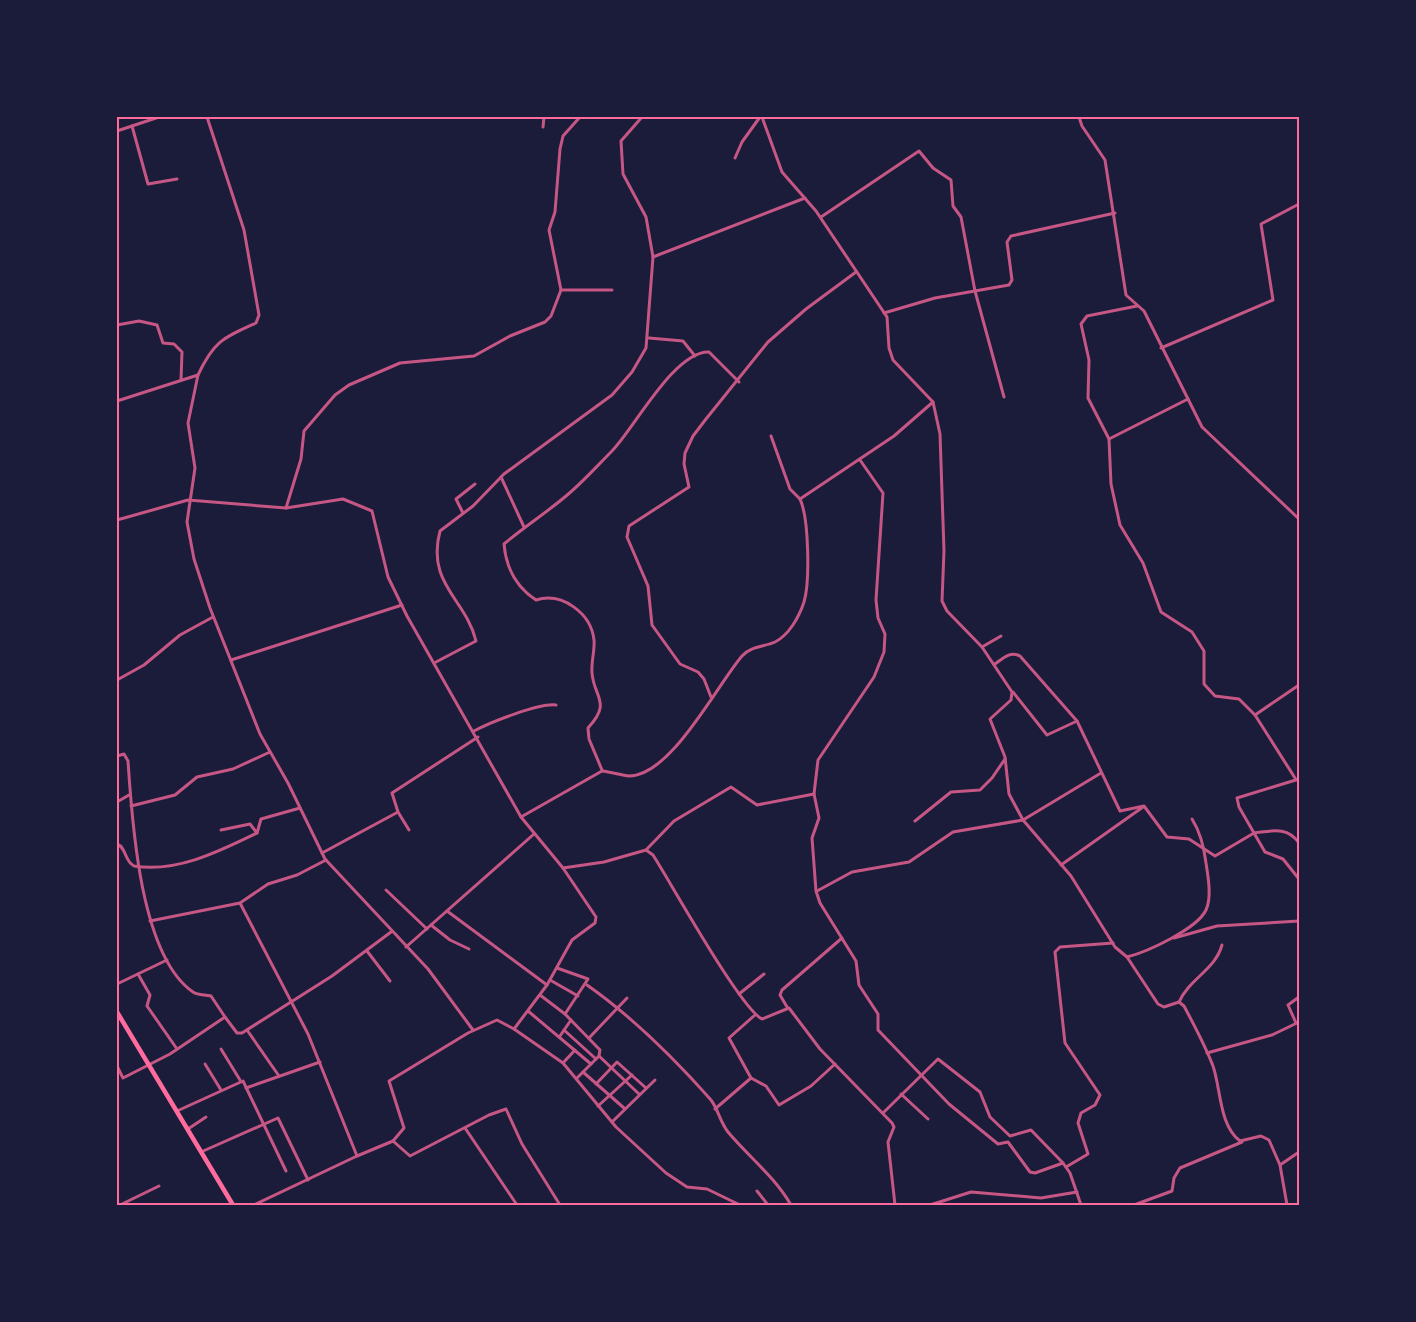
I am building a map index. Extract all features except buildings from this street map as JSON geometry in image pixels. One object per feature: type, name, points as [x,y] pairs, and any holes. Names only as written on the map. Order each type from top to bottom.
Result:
[{"type":"main road","points":[[117,1012],[234,1205]]},
{"type":"street","points":[[117,130],[159,117]]},
{"type":"street","points":[[207,117],[244,230],[259,315],[256,323],[224,337],[209,351],[198,375],[188,423],[195,468],[188,500],[188,522],[194,559],[213,616],[260,734],[326,860],[428,969],[473,1029]]},
{"type":"street","points":[[543,127],[544,117]]},
{"type":"street","points":[[286,508],[301,459],[304,431],[335,395],[358,381],[400,363],[474,356],[510,336],[548,320],[557,306],[561,290],[549,230],[555,212],[563,136],[580,117]]},
{"type":"street","points":[[436,662],[476,641],[443,581],[438,564],[440,531],[501,477],[612,395],[640,360],[649,338],[653,257],[646,217],[623,174],[621,141],[642,117]]},
{"type":"street","points":[[735,158],[751,126],[761,117],[782,172],[821,217],[888,320],[889,348],[893,360],[933,402],[940,434],[944,551],[942,601],[947,611],[982,647],[1010,688],[1047,735],[1077,721]]},
{"type":"street","points":[[1079,117],[1080,123],[1105,160],[1126,295],[1144,311],[1202,427],[1299,519]]},
{"type":"street","points":[[132,126],[148,184],[177,179]]},
{"type":"street","points":[[821,217],[919,151],[933,168],[951,180],[953,206],[961,217],[975,291],[1004,397]]},
{"type":"street","points":[[653,257],[805,198]]},
{"type":"street","points":[[1161,348],[1273,300],[1261,224],[1299,204]]},
{"type":"street","points":[[884,313],[918,302],[1011,283],[1007,242],[1011,236],[1114,213]]},
{"type":"street","points":[[711,697],[704,679],[698,672],[680,664],[652,625],[648,586],[627,537],[629,526],[689,487],[684,464],[693,436],[739,382],[768,342],[856,272]]},
{"type":"street","points":[[561,290],[612,290]]},
{"type":"street","points":[[1137,306],[1087,316],[1081,324],[1089,360],[1088,398],[1109,439],[1111,484],[1120,525],[1143,563],[1161,612],[1192,632],[1204,651],[1203,684],[1215,696],[1239,699],[1255,715],[1297,778],[1237,798],[1239,807],[1265,852],[1283,859],[1299,879]]},
{"type":"street","points":[[117,325],[140,321],[157,325],[163,343],[174,344],[182,352],[181,380]]},
{"type":"street","points":[[649,338],[683,341],[695,356]]},
{"type":"street","points":[[602,771],[589,739],[588,728],[598,717],[601,698],[592,674],[594,638],[580,612],[562,599],[547,597],[536,600],[523,592],[515,581],[504,544],[567,496],[628,434],[656,389],[695,356],[709,352],[739,382]]},
{"type":"street","points":[[117,401],[198,375]]},
{"type":"street","points":[[1109,439],[1188,399]]},
{"type":"street","points":[[800,499],[894,436],[933,402]]},
{"type":"street","points":[[521,817],[602,771],[630,776],[645,772],[675,748],[744,654],[775,642],[790,630],[804,601],[808,539],[805,509],[800,499],[790,489],[771,436]]},
{"type":"street","points":[[860,460],[883,493],[876,600],[878,618],[885,634],[884,652],[874,677],[818,760],[814,794],[819,818],[812,838],[816,891],[820,903],[856,961],[859,985],[878,1014],[878,1030],[922,1073],[949,1104],[998,1144],[1008,1142],[1030,1172],[1035,1173],[1063,1163]]},
{"type":"street","points":[[501,477],[524,527]]},
{"type":"street","points":[[463,513],[456,499],[475,484]]},
{"type":"street","points":[[117,520],[188,500],[286,508],[342,499],[370,510],[375,518],[388,577],[402,605],[521,817],[563,868],[596,921],[572,940],[547,985],[514,1029]]},
{"type":"street","points":[[231,660],[402,605]]},
{"type":"street","points":[[117,680],[144,665],[180,635],[213,616]]},
{"type":"street","points":[[982,647],[1001,636]]},
{"type":"street","points":[[995,664],[1007,656],[1015,654],[1020,656],[1077,721],[1120,811],[1144,806]]},
{"type":"street","points":[[1255,715],[1299,684]]},
{"type":"street","points":[[1010,688],[1011,700],[990,719],[1005,757],[1009,794],[1023,820],[1061,865],[1113,944],[1127,957],[1158,1004],[1164,1007],[1179,1002],[1193,980],[1214,963],[1222,945]]},
{"type":"street","points":[[474,731],[488,722],[522,714],[542,705],[556,705]]},
{"type":"street","points":[[409,830],[398,812],[392,795],[395,790],[420,777],[478,737]]},
{"type":"street","points":[[131,806],[176,795],[197,777],[233,769],[270,752]]},
{"type":"street","points":[[117,756],[124,754],[128,761],[129,795],[150,921],[167,960],[178,977],[193,992],[213,998],[237,1033],[247,1030],[291,1002],[367,951],[391,932]]},
{"type":"street","points":[[915,821],[951,792],[980,790],[992,778],[1005,757]]},
{"type":"street","points":[[816,891],[852,872],[909,862],[953,832],[1023,820],[1101,773]]},
{"type":"street","points":[[563,868],[604,862],[646,850],[674,821],[731,787],[757,805],[814,794]]},
{"type":"street","points":[[117,802],[129,795]]},
{"type":"street","points":[[1144,806],[1167,837],[1189,839],[1215,856],[1254,832],[1281,830],[1293,835],[1299,843]]},
{"type":"street","points":[[1061,865],[1144,806]]},
{"type":"street","points":[[117,844],[123,848],[128,862],[140,867],[171,865],[206,857],[257,833],[261,819],[300,808]]},
{"type":"street","points":[[322,853],[398,812]]},
{"type":"street","points":[[1127,957],[1144,953],[1169,939],[1203,915],[1208,907],[1208,874],[1204,849],[1200,834],[1192,819]]},
{"type":"street","points":[[221,830],[250,824],[257,833]]},
{"type":"street","points":[[406,947],[534,834]]},
{"type":"street","points":[[646,850],[653,855],[739,994],[755,1015],[765,1019],[787,1007]]},
{"type":"street","points":[[150,921],[240,903],[268,884],[304,872],[326,860]]},
{"type":"street","points":[[386,890],[427,929]]},
{"type":"street","points":[[240,903],[320,1062],[357,1156]]},
{"type":"street","points":[[447,911],[547,985]]},
{"type":"street","points":[[1169,939],[1217,926],[1299,921]]},
{"type":"street","points":[[431,925],[450,940],[469,949]]},
{"type":"street","points":[[842,938],[782,990],[780,995],[787,1007],[835,1064],[884,1112],[894,1127],[888,1142],[895,1205]]},
{"type":"street","points":[[1066,1167],[1088,1154],[1078,1123],[1081,1113],[1095,1105],[1100,1095],[1065,1043],[1055,952],[1060,947],[1113,944]]},
{"type":"street","points":[[367,951],[390,981]]},
{"type":"street","points":[[117,984],[167,960]]},
{"type":"street","points":[[557,968],[586,977],[587,985],[565,1014]]},
{"type":"street","points":[[138,974],[150,995],[147,1006],[177,1049]]},
{"type":"street","points":[[739,994],[764,974]]},
{"type":"street","points":[[550,980],[578,996]]},
{"type":"street","points":[[587,985],[618,1007],[662,1047],[715,1109],[726,1130],[772,1178],[791,1205]]},
{"type":"street","points":[[540,995],[565,1014],[600,1050],[598,1058],[577,1078]]},
{"type":"street","points":[[1207,1053],[1256,1040],[1297,1022],[1288,1005],[1299,997]]},
{"type":"street","points":[[590,1038],[627,998]]},
{"type":"street","points":[[1179,1002],[1184,1006],[1207,1053],[1222,1109],[1236,1138],[1244,1141]]},
{"type":"street","points":[[528,1011],[591,1064]]},
{"type":"street","points":[[755,1015],[729,1038],[751,1078],[766,1086],[780,1106],[811,1086],[835,1064]]},
{"type":"street","points":[[117,1080],[177,1049],[225,1017]]},
{"type":"street","points":[[254,1205],[393,1141],[404,1128],[389,1081],[473,1029],[493,1020],[514,1029],[563,1063],[612,1122],[646,1156],[684,1185],[707,1189],[740,1205]]},
{"type":"street","points":[[560,1036],[571,1020]]},
{"type":"street","points":[[247,1030],[279,1076]]},
{"type":"street","points":[[564,1030],[639,1094]]},
{"type":"street","points":[[221,1049],[246,1088],[286,1171]]},
{"type":"street","points":[[563,1063],[575,1050]]},
{"type":"street","points":[[884,1112],[938,1059],[980,1092],[990,1117],[1010,1136],[1031,1130],[1066,1167],[1081,1205]]},
{"type":"street","points":[[246,1088],[320,1062]]},
{"type":"street","points":[[596,1084],[619,1062],[646,1088]]},
{"type":"street","points":[[205,1064],[220,1090]]},
{"type":"street","points":[[117,1066],[123,1078]]},
{"type":"street","points":[[583,1072],[625,1108]]},
{"type":"street","points":[[598,1106],[632,1074]]},
{"type":"street","points":[[715,1109],[751,1078]]},
{"type":"street","points":[[177,1111],[240,1080]]},
{"type":"street","points":[[612,1122],[655,1080]]},
{"type":"street","points":[[901,1094],[928,1119]]},
{"type":"street","points":[[393,1141],[410,1156],[502,1109],[507,1110],[522,1144],[560,1205]]},
{"type":"street","points":[[188,1130],[206,1117]]},
{"type":"street","points":[[201,1152],[277,1117],[280,1119],[308,1180]]},
{"type":"street","points":[[465,1128],[517,1205]]},
{"type":"street","points":[[1134,1205],[1172,1191],[1173,1178],[1180,1168],[1258,1136],[1267,1137],[1280,1165],[1287,1205]]},
{"type":"street","points":[[1280,1165],[1299,1152]]},
{"type":"street","points":[[120,1205],[159,1186]]},
{"type":"street","points":[[758,1191],[768,1205]]},
{"type":"street","points":[[930,1205],[971,1192],[1041,1198],[1077,1192]]}]
